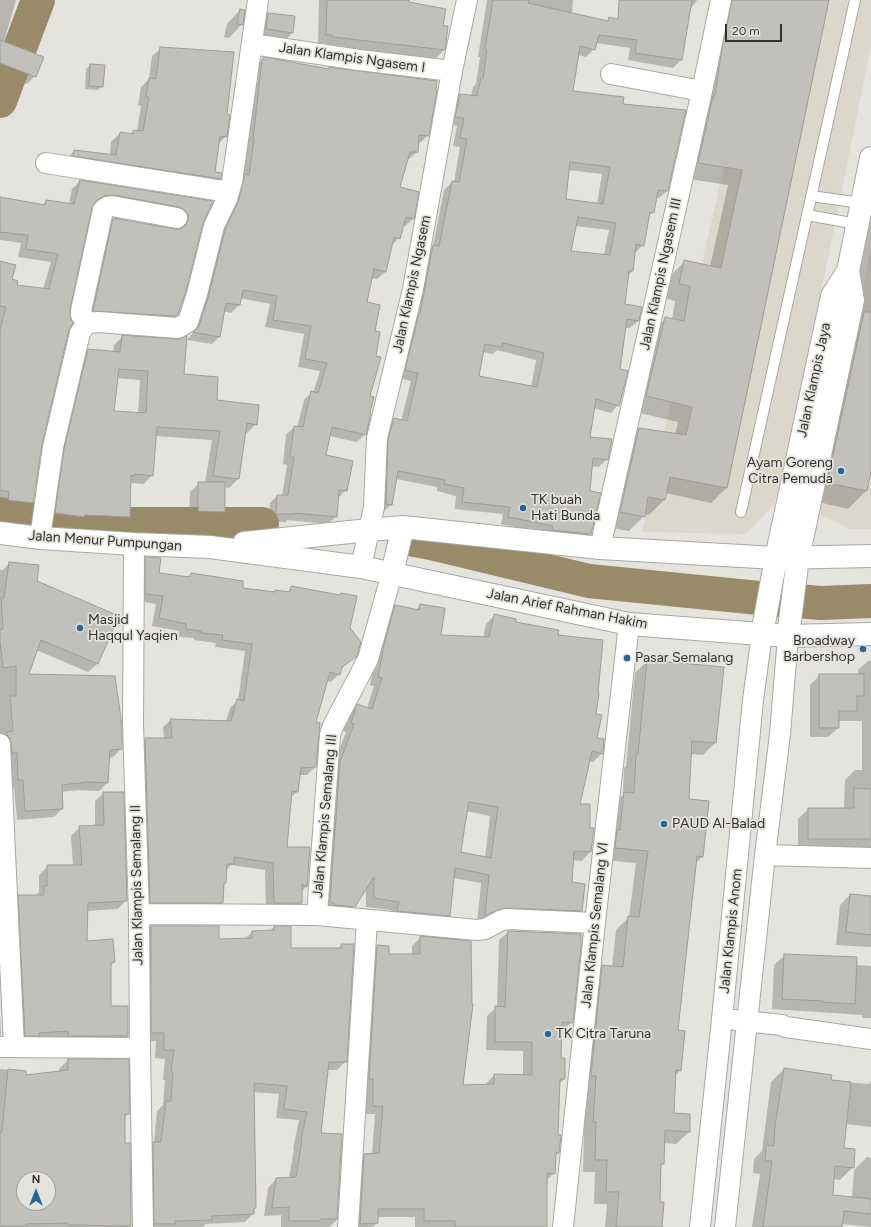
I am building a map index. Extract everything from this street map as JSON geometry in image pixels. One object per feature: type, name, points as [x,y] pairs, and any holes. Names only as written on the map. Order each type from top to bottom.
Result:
[{"type":"street","points":[[42,525],[53,447],[80,333],[84,327],[89,323],[98,322],[178,328],[188,322],[197,294],[214,226],[227,199],[232,182],[258,0]]},
{"type":"street","name":"Jalan Klampis Ngasem","points":[[361,567],[374,499],[377,438],[413,288],[452,71],[467,0]]},
{"type":"street","name":"Jalan Klampis Ngasem III","points":[[600,548],[721,0]]},
{"type":"street","name":"Jalan Klampis Ngasem I","points":[[252,44],[359,60],[452,71]]},
{"type":"street","points":[[611,74],[702,91]]},
{"type":"street","name":"Jalan Klampis Jaya","points":[[789,627],[797,565],[853,300],[848,271],[871,158]]},
{"type":"street","points":[[46,163],[229,192]]},
{"type":"street","points":[[89,323],[81,315],[81,311],[103,210],[112,206],[177,218]]},
{"type":"street","name":"Jalan Klampis Jaya","points":[[763,625],[832,296],[848,271]]},
{"type":"street","name":"Jalan Menur Pumpungan","points":[[0,533],[42,525],[134,544],[210,547],[361,567]]},
{"type":"street","points":[[369,530],[403,527],[600,548],[775,564],[797,565],[871,556]]},
{"type":"street","name":"Jalan Klampis Semalang III","points":[[139,914],[317,915],[330,735],[333,726],[368,659],[403,527]]},
{"type":"street","name":"Jalan Menur Pumpungan","points":[[210,547],[369,530]]},
{"type":"street","name":"Jalan Klampis Semalang II","points":[[134,544],[133,724],[139,914],[143,1227]]},
{"type":"street","name":"Jalan Arief Rahman Hakim","points":[[361,567],[629,624],[763,625],[871,634]]},
{"type":"street","name":"Jalan Klampis Semalang VI","points":[[563,1227],[595,923],[629,624]]},
{"type":"street","name":"Jalan Klampis Anom","points":[[700,1227],[753,700],[763,625]]},
{"type":"street","name":"Jalan Klampis Anom","points":[[725,1227],[765,855],[784,701],[789,627]]},
{"type":"street","points":[[753,700],[784,701]]},
{"type":"street","points":[[0,744],[7,1047],[140,1048]]},
{"type":"street","points":[[765,855],[871,858]]},
{"type":"street","points":[[317,915],[477,930],[485,929],[500,920],[506,919],[595,923]]},
{"type":"street","points":[[348,1227],[367,920]]},
{"type":"street","points":[[722,1019],[748,1023],[782,1025],[786,1027],[871,1039]]},
{"type":"lane","points":[[741,512],[855,0]]},
{"type":"lane","points":[[811,196],[861,203]]},
{"type":"lane","points":[[807,215],[857,224]]},
{"type":"shaded area","points":[[761,0],[871,0],[871,45],[785,471],[773,506],[746,534],[642,532]]},
{"type":"shaded area","points":[[871,246],[871,529],[850,529],[820,514]]},
{"type":"building","points":[[327,0],[409,0],[409,2],[446,9],[443,26],[448,26],[445,50],[326,35]]},
{"type":"building","points":[[493,0],[529,0],[528,3],[608,21],[609,17],[618,19],[619,0],[692,0],[682,60],[635,53],[637,40],[599,35],[595,50],[580,46],[573,91],[624,97],[623,104],[686,110],[668,191],[658,190],[654,213],[650,212],[644,246],[636,244],[633,271],[629,271],[625,304],[642,307],[639,321],[627,319],[620,369],[628,371],[619,406],[596,399],[590,437],[612,439],[608,460],[593,458],[590,491],[601,493],[591,534],[552,530],[553,526],[508,517],[510,507],[462,502],[464,488],[444,484],[445,480],[398,471],[392,505],[386,504],[388,440],[394,418],[407,421],[418,373],[405,370],[420,314],[433,245],[439,246],[452,181],[459,182],[467,139],[460,138],[464,118],[455,117],[460,94],[477,96],[481,78],[483,79],[487,50],[485,49]],"holes":[[[570,162],[610,167],[603,204],[566,199]],[[578,217],[616,223],[610,255],[571,251]],[[503,343],[544,353],[537,387],[479,376],[485,344],[502,347]]]},
{"type":"building","points":[[732,0],[829,0],[727,488],[670,477],[665,500],[648,497],[645,517],[620,512],[639,428],[686,435],[692,407],[646,396],[665,317],[684,321],[690,286],[679,284],[684,260],[721,268],[742,170],[698,163],[713,96],[715,96],[721,54]]},
{"type":"building","points":[[240,9],[245,10],[243,25],[237,24]]},
{"type":"building","points":[[268,13],[295,16],[293,33],[266,29]]},
{"type":"building","points":[[0,40],[44,57],[36,77],[0,63]]},
{"type":"building","points":[[160,47],[234,52],[227,114],[230,115],[227,137],[220,136],[215,172],[222,173],[221,179],[73,156],[74,150],[116,155],[120,132],[133,134],[133,130],[143,131],[149,97],[146,97],[149,78],[156,79]]},
{"type":"building","points":[[264,57],[329,69],[329,67],[437,81],[437,90],[429,136],[419,135],[418,152],[410,152],[400,187],[419,192],[414,219],[406,217],[400,239],[394,237],[386,272],[374,269],[367,302],[380,305],[375,331],[380,332],[376,356],[381,357],[370,396],[374,397],[366,435],[332,427],[326,455],[353,461],[347,491],[339,490],[337,517],[295,513],[276,514],[277,495],[288,495],[294,457],[290,457],[294,426],[303,427],[311,391],[318,393],[327,363],[305,359],[311,326],[273,320],[277,296],[243,290],[240,305],[226,303],[220,337],[193,332],[199,326],[208,298],[225,230],[238,202],[245,174],[249,175],[262,59]]},
{"type":"building","points":[[90,64],[105,65],[103,87],[89,86]]},
{"type":"building","points":[[80,180],[213,201],[203,223],[186,291],[178,314],[175,316],[93,311],[113,218],[180,229],[185,226],[188,220],[188,215],[185,210],[179,207],[114,195],[104,196],[96,201],[92,208],[70,309],[70,319],[73,323],[69,330],[42,444],[33,503],[8,500],[9,492],[0,490],[0,330],[6,307],[0,306],[0,261],[16,265],[12,279],[18,281],[17,285],[49,289],[58,254],[26,249],[28,235],[0,232],[0,197],[45,205],[46,200],[74,204]]},
{"type":"building","points":[[864,312],[871,312],[871,471],[867,491],[827,483]]},
{"type":"building","points":[[122,335],[177,339],[187,336],[184,374],[218,377],[217,400],[259,405],[257,425],[247,423],[239,479],[213,476],[220,431],[157,427],[153,476],[131,475],[130,517],[85,515],[84,517],[55,513],[64,449],[88,349],[120,352]],"holes":[[[119,369],[148,371],[146,413],[114,411]]]},
{"type":"building","points":[[198,482],[225,482],[225,512],[198,511]]},
{"type":"building","points":[[145,557],[161,558],[159,573],[190,577],[191,573],[243,581],[243,588],[275,592],[275,590],[290,592],[291,586],[340,595],[341,593],[357,596],[350,628],[361,642],[357,655],[342,667],[340,675],[330,672],[316,722],[320,723],[316,767],[301,768],[298,792],[292,791],[287,847],[310,847],[307,887],[302,884],[302,903],[274,903],[273,863],[234,857],[234,864],[227,864],[223,903],[150,903],[145,738],[172,738],[170,719],[231,721],[237,699],[244,701],[252,644],[222,640],[223,635],[201,633],[201,631],[186,629],[186,624],[159,618],[163,596],[145,594]]},
{"type":"building","points":[[9,562],[39,565],[37,581],[119,616],[98,664],[41,640],[29,674],[115,676],[122,726],[122,749],[110,750],[108,783],[88,782],[62,785],[63,809],[25,811],[23,780],[18,780],[17,753],[12,753],[10,738],[7,735],[7,732],[13,731],[10,696],[16,696],[16,666],[3,668],[0,641],[0,630],[3,629],[1,598],[4,598]]},
{"type":"building","points":[[420,604],[445,608],[441,635],[489,637],[494,614],[516,619],[516,622],[559,630],[558,635],[603,640],[596,714],[602,715],[597,738],[604,739],[603,754],[592,751],[580,804],[590,804],[590,828],[594,828],[591,852],[574,851],[572,882],[585,884],[582,911],[506,908],[485,915],[489,875],[455,868],[450,916],[397,911],[399,902],[374,898],[374,877],[355,907],[336,905],[330,901],[340,762],[354,724],[351,723],[357,704],[372,709],[382,678],[378,677],[384,645],[395,605],[419,610]],"holes":[[[469,802],[498,807],[491,858],[461,852]]]},
{"type":"building","points":[[647,660],[724,667],[716,743],[692,741],[689,799],[709,801],[703,857],[697,856],[678,1030],[685,1031],[681,1071],[676,1070],[674,1113],[690,1114],[690,1132],[665,1130],[664,1164],[661,1164],[660,1202],[664,1202],[662,1227],[616,1227],[619,1192],[606,1192],[607,1160],[595,1160],[596,1122],[593,1122],[596,1076],[591,1076],[602,965],[623,967],[628,916],[639,917],[648,851],[615,848],[617,830],[620,830],[624,792],[634,793],[636,754],[638,754]]},
{"type":"building","points":[[819,674],[864,674],[864,696],[857,696],[857,711],[839,711],[839,728],[819,728]]},
{"type":"building","points":[[854,788],[871,789],[871,839],[808,839],[808,808],[854,808]]},
{"type":"building","points":[[103,792],[124,792],[127,901],[88,903],[87,941],[113,939],[115,962],[111,963],[111,1006],[128,1006],[128,1036],[68,1036],[68,1031],[39,1033],[39,1036],[25,1036],[18,895],[44,895],[44,886],[47,886],[47,865],[82,865],[79,826],[104,825]]},
{"type":"building","points":[[850,894],[871,896],[871,935],[846,932]]},
{"type":"building","points":[[151,926],[219,926],[219,939],[252,938],[252,931],[274,930],[274,926],[291,926],[291,948],[341,948],[341,944],[354,944],[347,1062],[329,1062],[321,1133],[342,1134],[337,1219],[320,1219],[320,1221],[289,1221],[289,1207],[272,1208],[276,1178],[296,1177],[301,1140],[307,1112],[284,1109],[287,1086],[254,1083],[256,1208],[254,1208],[254,1214],[212,1216],[212,1220],[175,1221],[175,1224],[154,1224],[153,1142],[161,1142],[166,1101],[171,1101],[173,1072],[171,1071],[174,1050],[164,1050],[164,1033],[151,1033]]},
{"type":"building","points":[[508,931],[581,934],[573,1023],[562,1022],[561,1058],[565,1058],[565,1079],[560,1079],[558,1135],[561,1135],[559,1153],[556,1153],[555,1174],[547,1173],[547,1227],[455,1227],[455,1221],[424,1221],[424,1209],[378,1209],[378,1223],[360,1224],[364,1154],[379,1153],[383,1106],[373,1106],[373,1079],[369,1079],[377,945],[389,946],[389,954],[420,954],[420,936],[471,941],[473,1004],[463,1085],[494,1084],[494,1074],[532,1075],[532,1042],[495,1042],[495,1006],[505,1007]]},
{"type":"building","points":[[784,954],[857,957],[855,1004],[782,999]]},
{"type":"building","points":[[68,1059],[129,1059],[130,1114],[125,1114],[125,1143],[130,1143],[131,1226],[68,1225],[68,1223],[0,1226],[0,1132],[2,1132],[8,1069],[26,1071],[26,1075],[68,1070]]},
{"type":"building","points":[[784,1068],[832,1075],[831,1080],[851,1082],[844,1148],[855,1149],[854,1168],[835,1166],[833,1195],[871,1199],[871,1214],[844,1211],[842,1227],[763,1227],[772,1161],[765,1161],[766,1145],[774,1146],[775,1126]]},
{"type":"waterway","points":[[0,101],[38,0]]},
{"type":"waterway","points":[[0,514],[42,521],[90,524],[262,524]]},
{"type":"waterway","points":[[404,538],[431,543],[589,581],[821,603],[871,601]]},
{"type":"place","name":"Ayam Goreng Citra Pemuda","points":[[841,471]]},
{"type":"place","name":"TK buah Hati Bunda","points":[[523,508]]},
{"type":"place","name":"Masjid Haqqul Yaqien","points":[[80,628]]},
{"type":"place","name":"Broadway Barbershop","points":[[863,649]]},
{"type":"place","name":"Pasar Semalang","points":[[627,658]]},
{"type":"place","name":"PAUD Al-Balad","points":[[664,824]]},
{"type":"place","name":"TK Citra Taruna","points":[[548,1034]]}]
